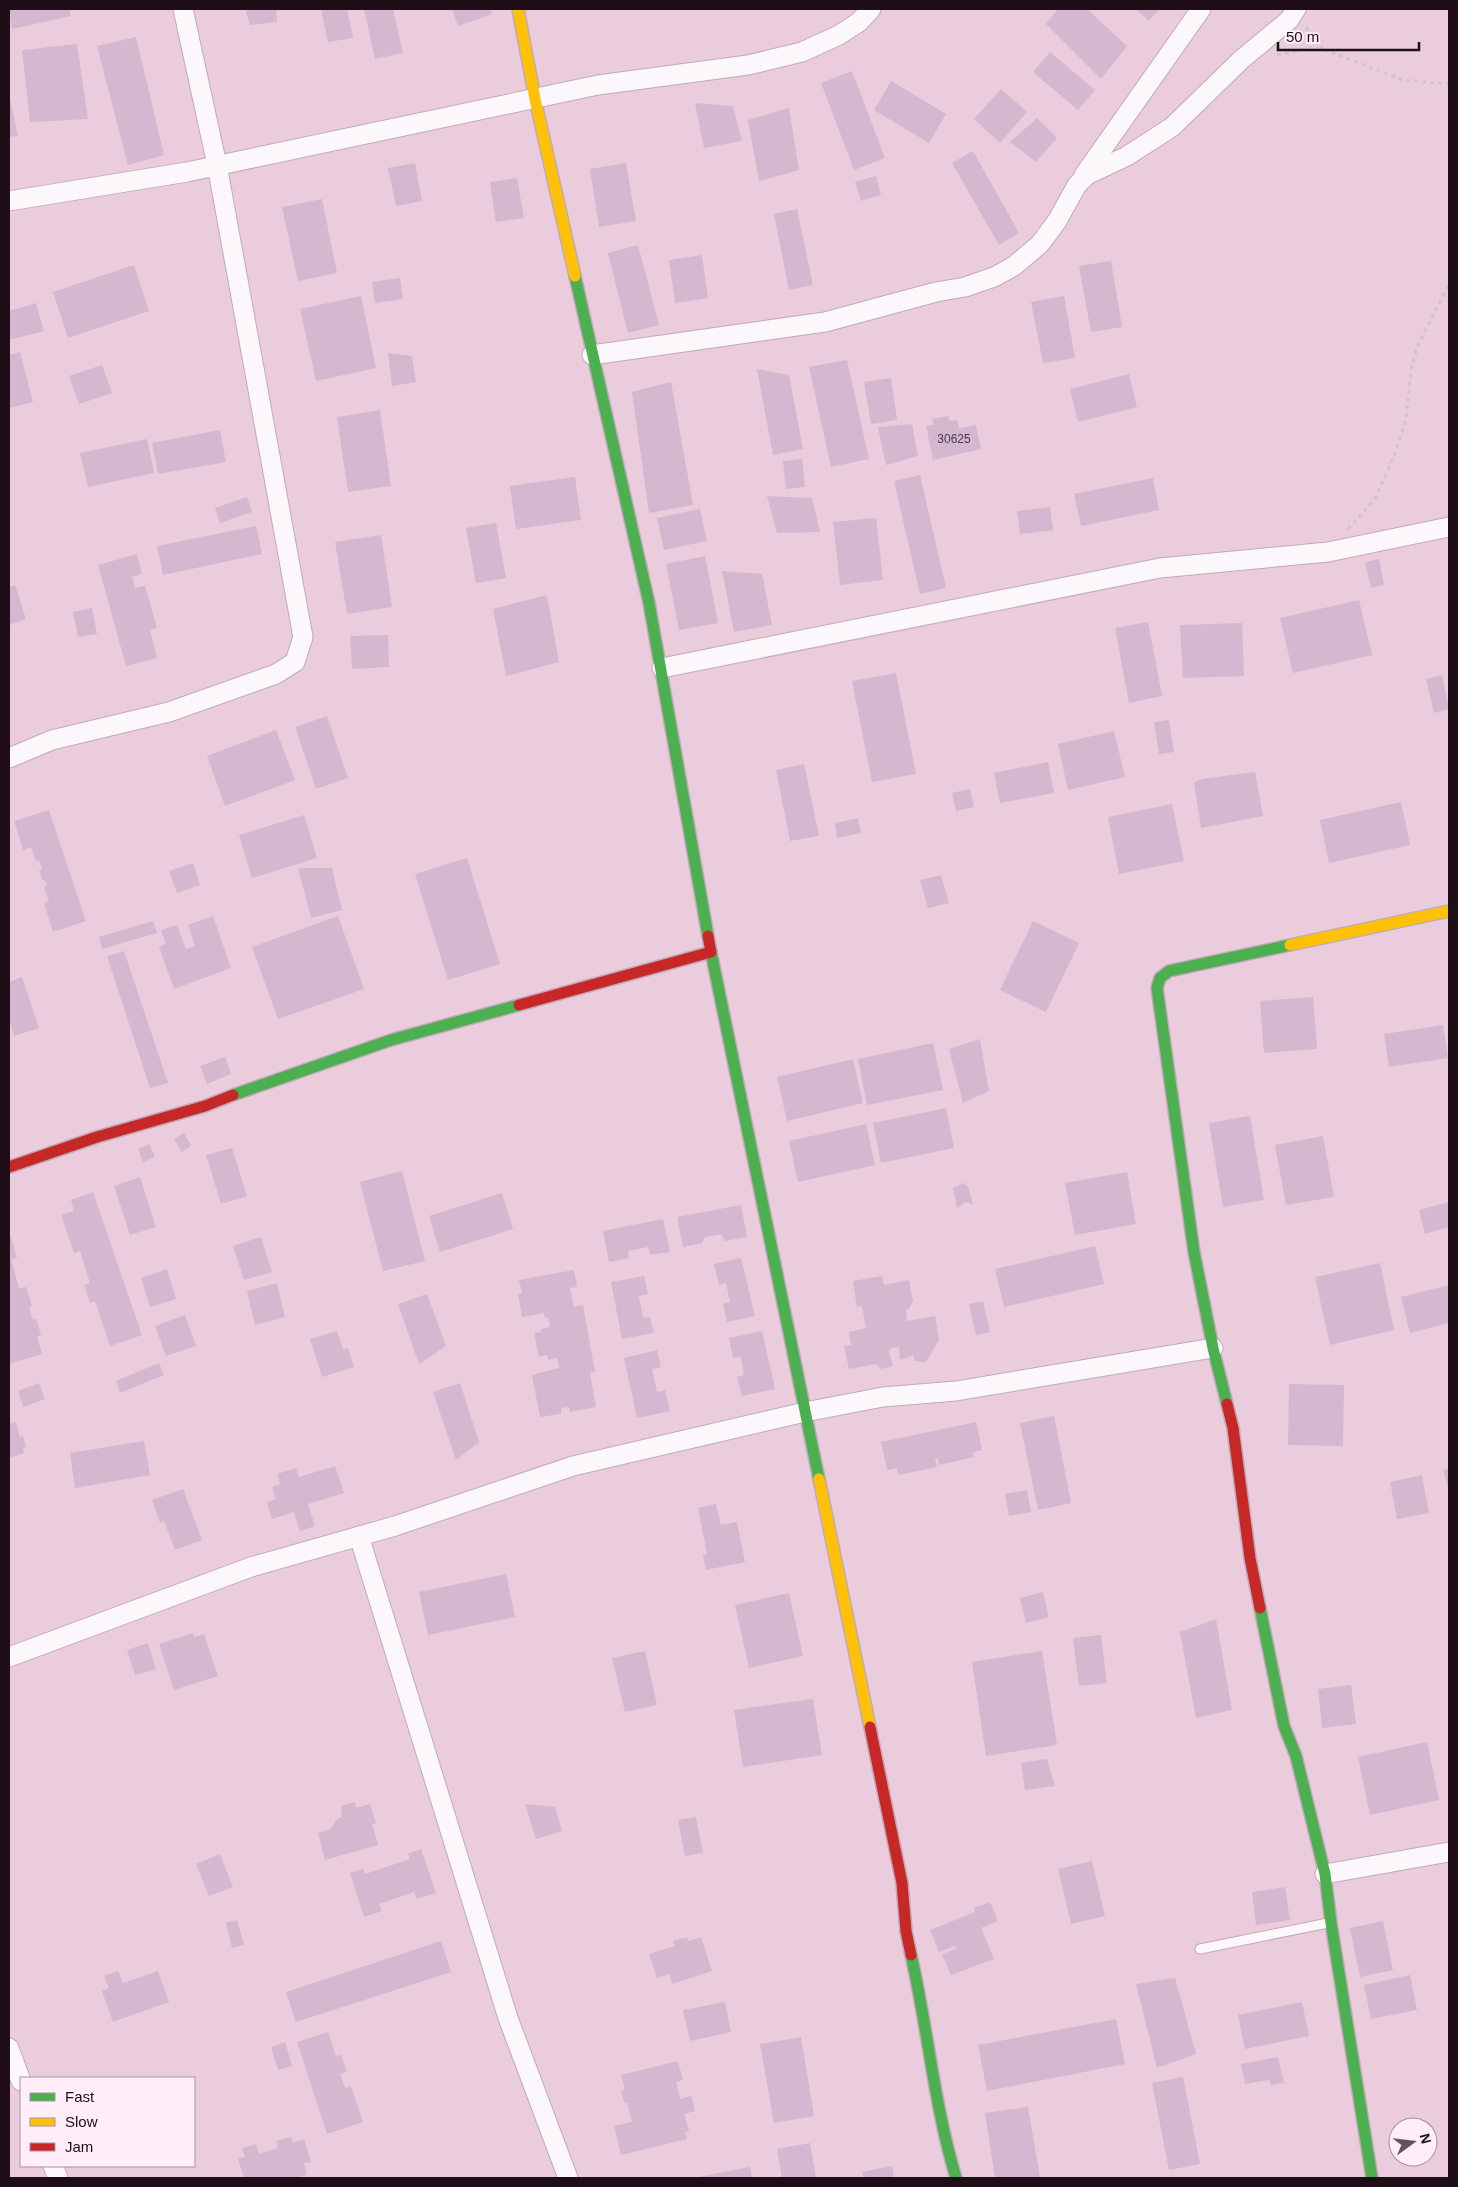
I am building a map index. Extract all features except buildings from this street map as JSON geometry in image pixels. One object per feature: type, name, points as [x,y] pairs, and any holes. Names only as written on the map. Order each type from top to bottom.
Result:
[{"type":"street","points":[[9,758],[52,740],[169,712],[276,674],[295,662],[303,637],[218,165],[183,9]]},
{"type":"street","points":[[518,9],[535,99],[647,593],[662,668],[711,952],[902,1883],[906,1931],[923,2006],[945,2141],[956,2178]]},
{"type":"street","points":[[9,201],[178,173],[598,85],[748,64],[802,52],[839,35],[859,22],[871,9]]},
{"type":"street","points":[[592,355],[825,322],[936,292],[964,287],[994,277],[1014,266],[1040,244],[1057,221],[1077,185],[1201,9]]},
{"type":"street","points":[[1077,185],[1087,175],[1127,156],[1172,127],[1242,59],[1289,20],[1296,11]]},
{"type":"street","points":[[662,668],[1160,568],[1328,552],[1449,527]]},
{"type":"street","points":[[1372,2178],[1331,1923],[1325,1874],[1296,1756],[1284,1726],[1250,1558],[1233,1428],[1213,1348],[1194,1252],[1157,988],[1160,978],[1169,972],[1449,911]]},
{"type":"street","points":[[9,1167],[97,1137],[205,1106],[281,1077],[390,1040],[711,952]]},
{"type":"street","points":[[9,1658],[251,1567],[395,1526],[573,1466],[805,1412],[883,1397],[956,1391],[1213,1348]]},
{"type":"street","points":[[359,1536],[508,2018],[568,2178]]},
{"type":"street","points":[[1325,1874],[1449,1852]]},
{"type":"street","points":[[9,2048],[20,2078]]},
{"type":"lane","points":[[1200,1950],[1331,1923]]},
{"type":"path","points":[[1296,11],[1323,49]]},
{"type":"path","points":[[1242,59],[1268,57],[1310,48],[1323,49],[1403,80],[1449,84]]},
{"type":"path","points":[[1328,552],[1375,499],[1394,456],[1406,419],[1411,371],[1417,348],[1449,284]]},
{"type":"traffic: fast","points":[[575,276],[649,603],[708,936]]},
{"type":"traffic: fast","points":[[1227,1404],[1213,1348],[1194,1252],[1157,988],[1160,978],[1169,971],[1290,945]]},
{"type":"traffic: fast","points":[[711,952],[819,1479]]},
{"type":"traffic: fast","points":[[233,1095],[391,1040],[519,1005]]},
{"type":"traffic: fast","points":[[1260,1608],[1284,1726],[1296,1756],[1325,1874],[1331,1923],[1372,2178]]},
{"type":"traffic: fast","points":[[911,1955],[942,2123],[956,2178]]},
{"type":"traffic: slow","points":[[518,9],[535,99],[575,276]]},
{"type":"traffic: slow","points":[[1290,945],[1449,911]]},
{"type":"traffic: slow","points":[[819,1479],[870,1727]]},
{"type":"traffic: jam","points":[[519,1005],[711,952],[708,936]]},
{"type":"traffic: jam","points":[[9,1167],[97,1137],[205,1106],[233,1095]]},
{"type":"traffic: jam","points":[[1227,1404],[1233,1428],[1250,1558],[1260,1608]]},
{"type":"traffic: jam","points":[[870,1727],[902,1883],[906,1931],[911,1955]]}]
